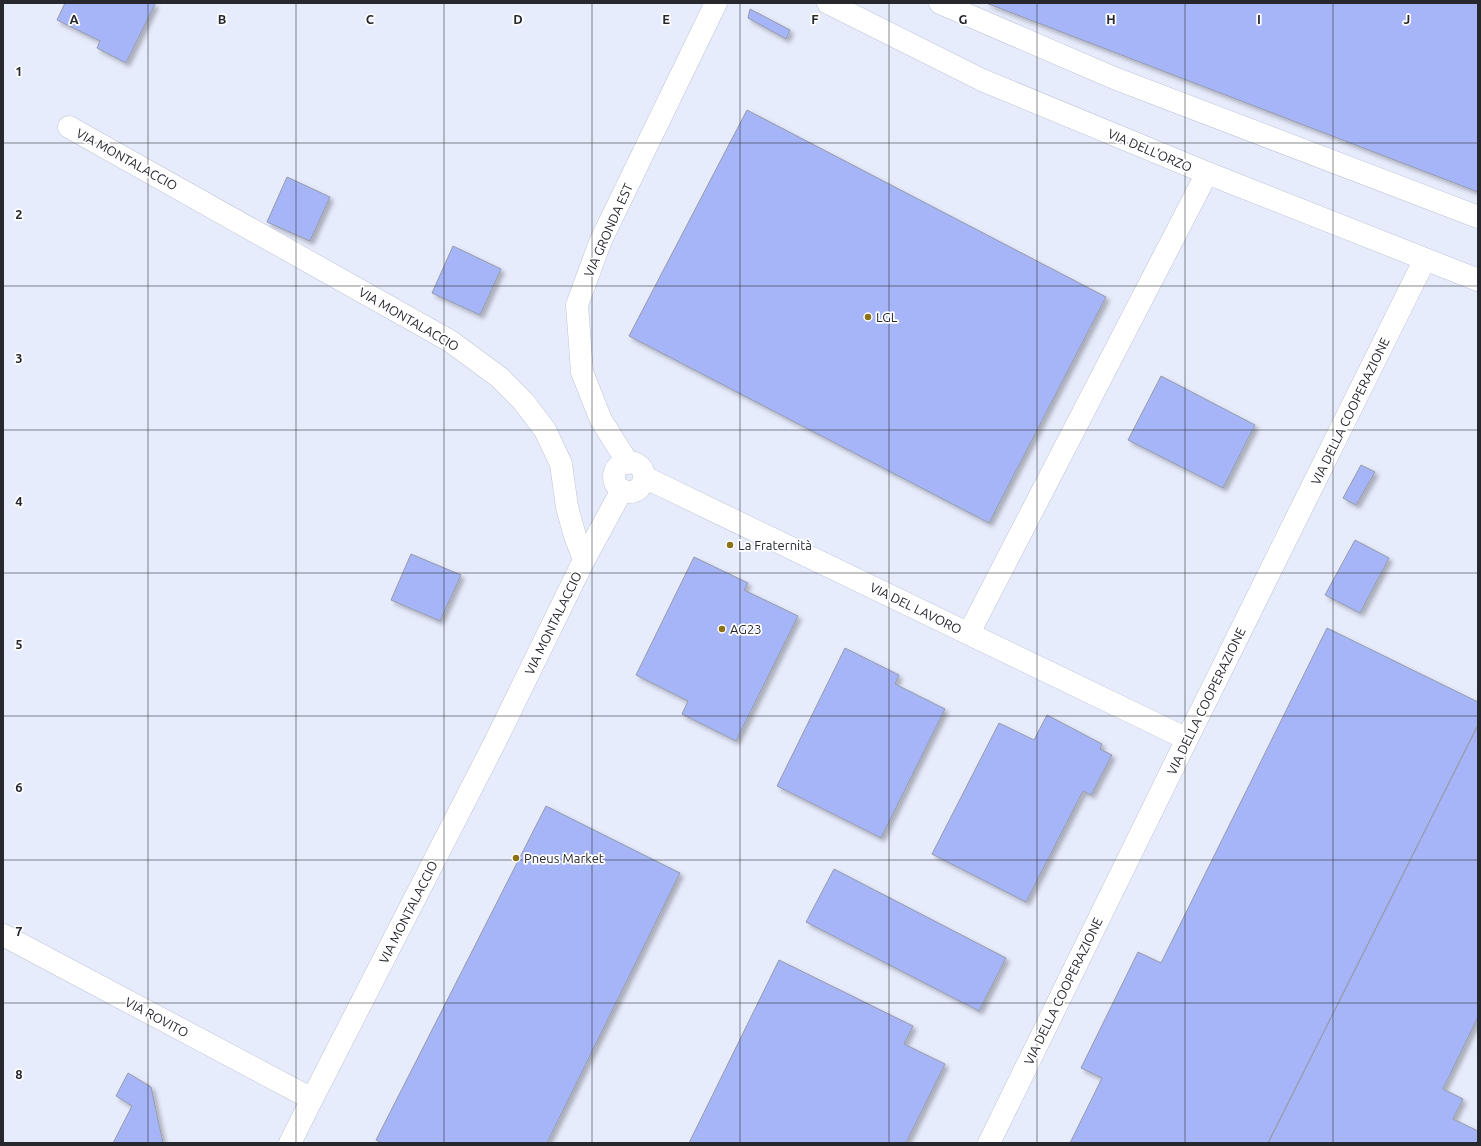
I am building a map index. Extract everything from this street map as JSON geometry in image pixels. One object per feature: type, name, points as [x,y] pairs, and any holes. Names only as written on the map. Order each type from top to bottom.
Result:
[{"type":"street","name":"VIA GRONDA EST","points":[[644,476],[641,468],[633,463],[628,463],[601,420],[582,372],[577,305],[601,240],[716,3]]},
{"type":"street","name":"VIA DELL'ORZO","points":[[828,3],[982,80],[1206,173],[1478,280]]},
{"type":"street","points":[[940,3],[1114,78],[1478,217]]},
{"type":"street","name":"VIA MONTALACCIO","points":[[69,127],[450,341],[499,377],[523,401],[545,430],[561,464],[567,508],[584,560],[494,744],[290,1143]]},
{"type":"street","points":[[969,633],[1206,173]]},
{"type":"street","name":"VIA DELLA COOPERAZIONE","points":[[989,1143],[1425,259]]},
{"type":"street","points":[[628,463],[619,466],[615,474],[616,484],[622,490],[626,492],[636,491],[642,485],[644,476]]},
{"type":"street","name":"VIA DEL LAVORO","points":[[644,476],[1187,739]]},
{"type":"street","points":[[584,560],[622,490]]},
{"type":"street","name":"VIA ROVITO","points":[[3,936],[312,1099]]},
{"type":"building","points":[[65,3],[155,4],[126,63],[97,48],[100,41],[57,20]]},
{"type":"building","points":[[986,3],[1478,3],[1478,192]]},
{"type":"building","points":[[750,9],[790,30],[786,39],[748,18]]},
{"type":"building","name":"LGL","points":[[747,110],[1106,297],[989,523],[629,336]]},
{"type":"building","points":[[287,177],[330,197],[310,241],[267,222]]},
{"type":"building","points":[[453,246],[501,269],[480,315],[432,293]]},
{"type":"building","points":[[1161,376],[1255,425],[1223,488],[1128,440]]},
{"type":"building","points":[[1361,465],[1375,472],[1356,505],[1343,498]]},
{"type":"building","points":[[1355,540],[1389,558],[1360,613],[1325,595]]},
{"type":"building","points":[[411,554],[461,575],[440,621],[391,600]]},
{"type":"building","points":[[694,557],[748,583],[744,590],[798,616],[736,741],[682,714],[688,701],[636,675]]},
{"type":"building","points":[[1327,628],[1478,702],[1478,725],[1268,1143],[1070,1143],[1102,1078],[1081,1068],[1138,952],[1161,963]]},
{"type":"building","points":[[845,648],[899,675],[895,684],[945,709],[881,838],[777,786]]},
{"type":"building","points":[[1047,715],[1102,744],[1100,749],[1112,755],[1091,795],[1083,791],[1026,902],[932,854],[999,723],[1034,740]]},
{"type":"building","points":[[1478,725],[1478,1017],[1443,1089],[1463,1099],[1453,1119],[1478,1131],[1478,1143],[1268,1143]]},
{"type":"building","points":[[546,806],[680,873],[547,1143],[382,1143],[376,1140]]},
{"type":"building","points":[[834,869],[1006,958],[979,1011],[806,922]]},
{"type":"building","points":[[779,960],[913,1026],[904,1044],[945,1064],[906,1143],[689,1143]]},
{"type":"building","points":[[128,1073],[151,1087],[163,1143],[113,1143],[132,1106],[116,1096]]},
{"type":"place","name":"LGL","points":[[868,317]]},
{"type":"place","name":"La Fraternità","points":[[730,545]]},
{"type":"place","name":"AG23","points":[[722,629]]},
{"type":"place","name":"Pneus Market","points":[[516,858]]}]
